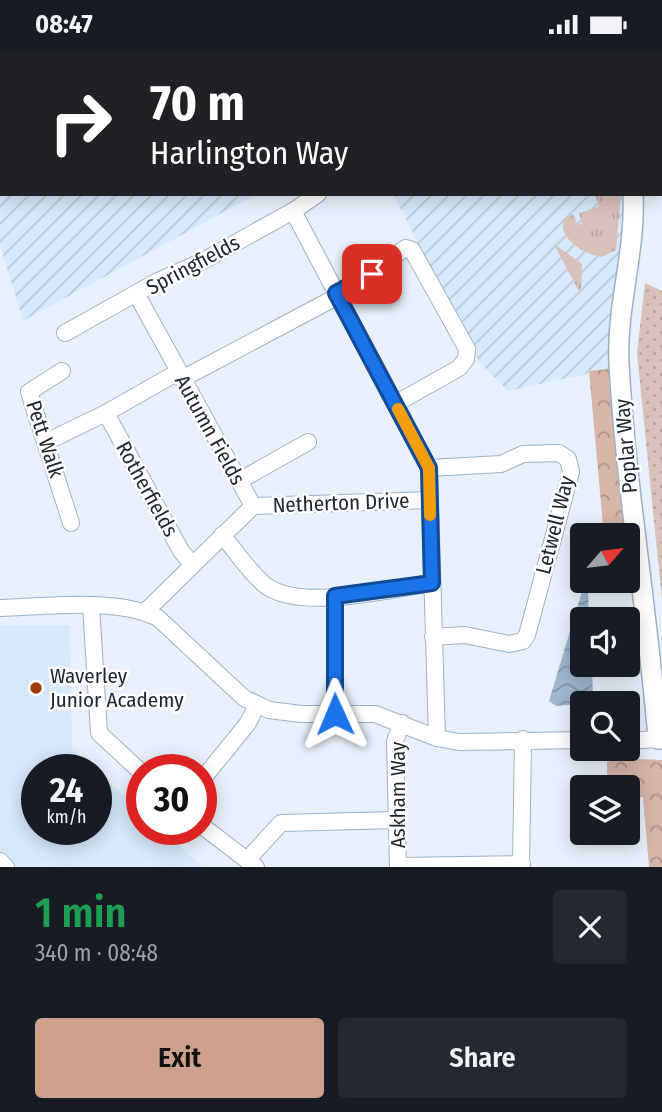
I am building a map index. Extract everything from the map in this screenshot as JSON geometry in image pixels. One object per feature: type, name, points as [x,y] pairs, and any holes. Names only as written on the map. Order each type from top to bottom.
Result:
[{"type":"main road","name":"Poplar Way","points":[[633,196],[634,220],[619,360],[629,484],[660,739]]},
{"type":"street","name":"Springfields","points":[[65,333],[293,212],[315,196]]},
{"type":"street","points":[[293,212],[429,468],[437,737]]},
{"type":"street","points":[[46,442],[337,294],[372,274],[379,265],[406,249],[412,250],[467,349],[466,359],[459,368],[395,404]]},
{"type":"street","name":"Autumn Fields","points":[[136,295],[253,506],[145,612]]},
{"type":"street","name":"Pett Walk","points":[[62,371],[29,392],[71,523]]},
{"type":"street","name":"Rotherfields","points":[[106,413],[181,551],[191,564]]},
{"type":"street","points":[[239,481],[308,442]]},
{"type":"street","name":"Letwell Way","points":[[429,468],[501,464],[523,454],[559,453],[568,459],[571,472],[527,635],[523,641],[517,644],[465,635],[433,637]]},
{"type":"street","name":"Netherton Drive","points":[[253,506],[430,500]]},
{"type":"street","points":[[222,535],[264,584],[292,596],[335,596],[432,583]]},
{"type":"street","points":[[335,596],[335,714]]},
{"type":"street","points":[[91,606],[99,733],[126,758]]},
{"type":"street","points":[[0,608],[91,606],[145,612],[159,618],[244,698],[269,710],[301,714],[375,715],[459,742],[570,740]]},
{"type":"street","points":[[217,761],[248,723],[257,705]]},
{"type":"street","name":"Askham Way","points":[[398,866],[395,741],[402,723]]},
{"type":"street","points":[[398,866],[522,865],[523,739]]},
{"type":"street","points":[[640,740],[660,739]]},
{"type":"street","points":[[217,837],[252,864],[281,823],[397,820]]},
{"type":"street","points":[[0,861],[6,867]]},
{"type":"shaded area","points":[[0,196],[253,196],[23,321],[0,245]]},
{"type":"shaded area","points":[[394,196],[627,196],[609,369],[508,391],[479,362]]},
{"type":"shaded area","name":"Waverley Junior Academy","points":[[0,625],[70,625],[72,750],[77,754],[21,754],[21,845],[112,845],[112,785],[126,798],[126,845],[178,845],[203,867],[15,867],[0,852]]},
{"type":"green space","points":[[596,196],[621,196],[616,250],[602,257],[573,244],[564,232],[563,225],[565,218],[574,214],[577,225],[582,224],[579,213],[599,207]]},
{"type":"green space","points":[[553,243],[582,264],[581,291],[579,291]]},
{"type":"green space","points":[[645,283],[662,291],[662,600],[637,353]]},
{"type":"green space","points":[[609,369],[623,523],[603,523],[589,371]]},
{"type":"green space","points":[[662,760],[662,867],[649,867],[643,797],[640,797],[640,775],[607,775],[607,762]]},
{"type":"water","points":[[582,593],[588,593],[589,607],[577,607]]},
{"type":"water","points":[[570,631],[570,677],[592,677],[593,691],[570,691],[570,705],[556,706],[549,701]]},
{"type":"slow traffic","points":[[398,409],[429,468],[430,515]]},
{"type":"place","name":"Waverley Junior Academy","points":[[36,688]]},
{"type":"route","points":[[335,714],[335,596],[432,583],[429,468],[336,293],[372,274]]}]
